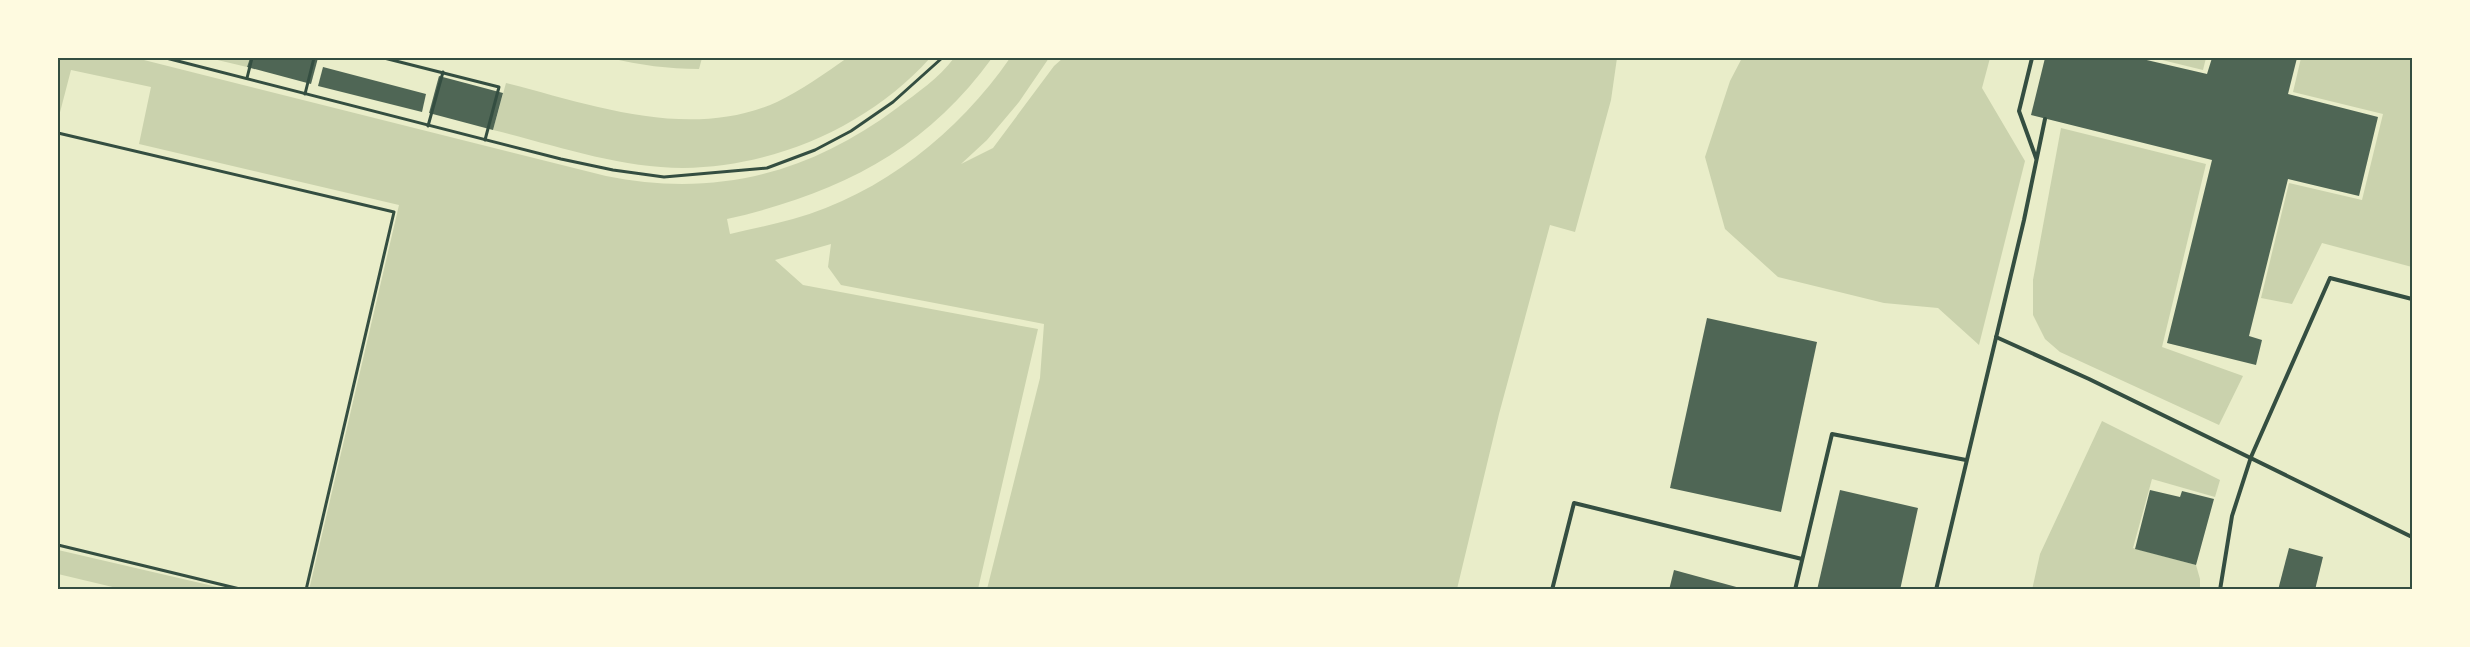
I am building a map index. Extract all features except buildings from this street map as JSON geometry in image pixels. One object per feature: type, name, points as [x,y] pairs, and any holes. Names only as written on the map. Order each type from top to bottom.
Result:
[{"type":"lane","points":[[2032,58],[2019,111],[2036,160]]},
{"type":"lane","points":[[1936,590],[2046,119]]},
{"type":"lane","points":[[2220,590],[2232,516],[2251,458],[2330,278],[2412,299]]},
{"type":"lane","points":[[1996,337],[2089,379],[2412,537]]},
{"type":"lane","points":[[1795,590],[1832,434],[1966,460]]},
{"type":"lane","points":[[1552,590],[1574,503],[1802,559]]},
{"type":"path","points":[[166,58],[485,140],[604,168],[664,177],[768,168],[815,150],[851,131],[893,102],[942,58]]},
{"type":"path","points":[[247,78],[252,58]]},
{"type":"path","points":[[305,94],[314,58]]},
{"type":"path","points":[[384,58],[499,87],[485,140]]},
{"type":"path","points":[[428,126],[442,72]]},
{"type":"path","points":[[58,133],[394,212],[306,590]]},
{"type":"path","points":[[58,546],[244,590]]},
{"type":"green space","points":[[58,58],[136,58],[606,176],[646,182],[685,184],[722,182],[759,175],[795,164],[830,150],[864,131],[897,108],[942,72],[954,58],[992,58],[966,91],[938,119],[908,143],[876,164],[842,182],[767,209],[727,219],[730,234],[785,221],[826,208],[857,194],[887,177],[942,135],[967,111],[1010,58],[1049,58],[1019,102],[987,140],[961,164],[993,148],[1054,66],[1063,58],[1617,58],[1611,100],[1575,232],[1550,225],[1499,414],[1457,589],[987,589],[1040,378],[1044,324],[841,285],[828,267],[831,244],[775,260],[803,285],[1038,329],[978,589],[309,590],[399,205],[139,144],[151,87],[71,70],[58,120]]},
{"type":"green space","points":[[209,58],[250,58],[247,67]]},
{"type":"green space","points":[[610,58],[702,58],[699,69],[654,66]]},
{"type":"green space","points":[[847,58],[930,58],[906,82],[879,104],[818,138],[785,151],[752,160],[718,166],[683,168],[635,164],[587,155],[493,130],[506,83],[573,101],[641,115],[676,119],[710,119],[744,113],[777,102],[804,87]]},
{"type":"green space","points":[[1742,58],[1990,58],[1982,88],[2025,161],[1979,345],[1938,308],[1884,303],[1778,277],[1725,229],[1705,157],[1730,81]]},
{"type":"green space","points":[[2154,58],[2206,58],[2203,70]]},
{"type":"green space","points":[[2301,58],[2412,58],[2412,267],[2322,243],[2292,304],[2261,298],[2289,183],[2362,200],[2383,114],[2293,92]]},
{"type":"green space","points":[[2061,128],[2206,164],[2162,347],[2243,376],[2219,425],[2060,352],[2045,339],[2033,315],[2033,280]]},
{"type":"green space","points":[[2102,421],[2220,480],[2215,497],[2152,479],[2133,548],[2196,565],[2200,579],[2200,589],[2032,590],[2040,554]]},
{"type":"green space","points":[[58,550],[226,589],[121,589],[58,574]]}]
